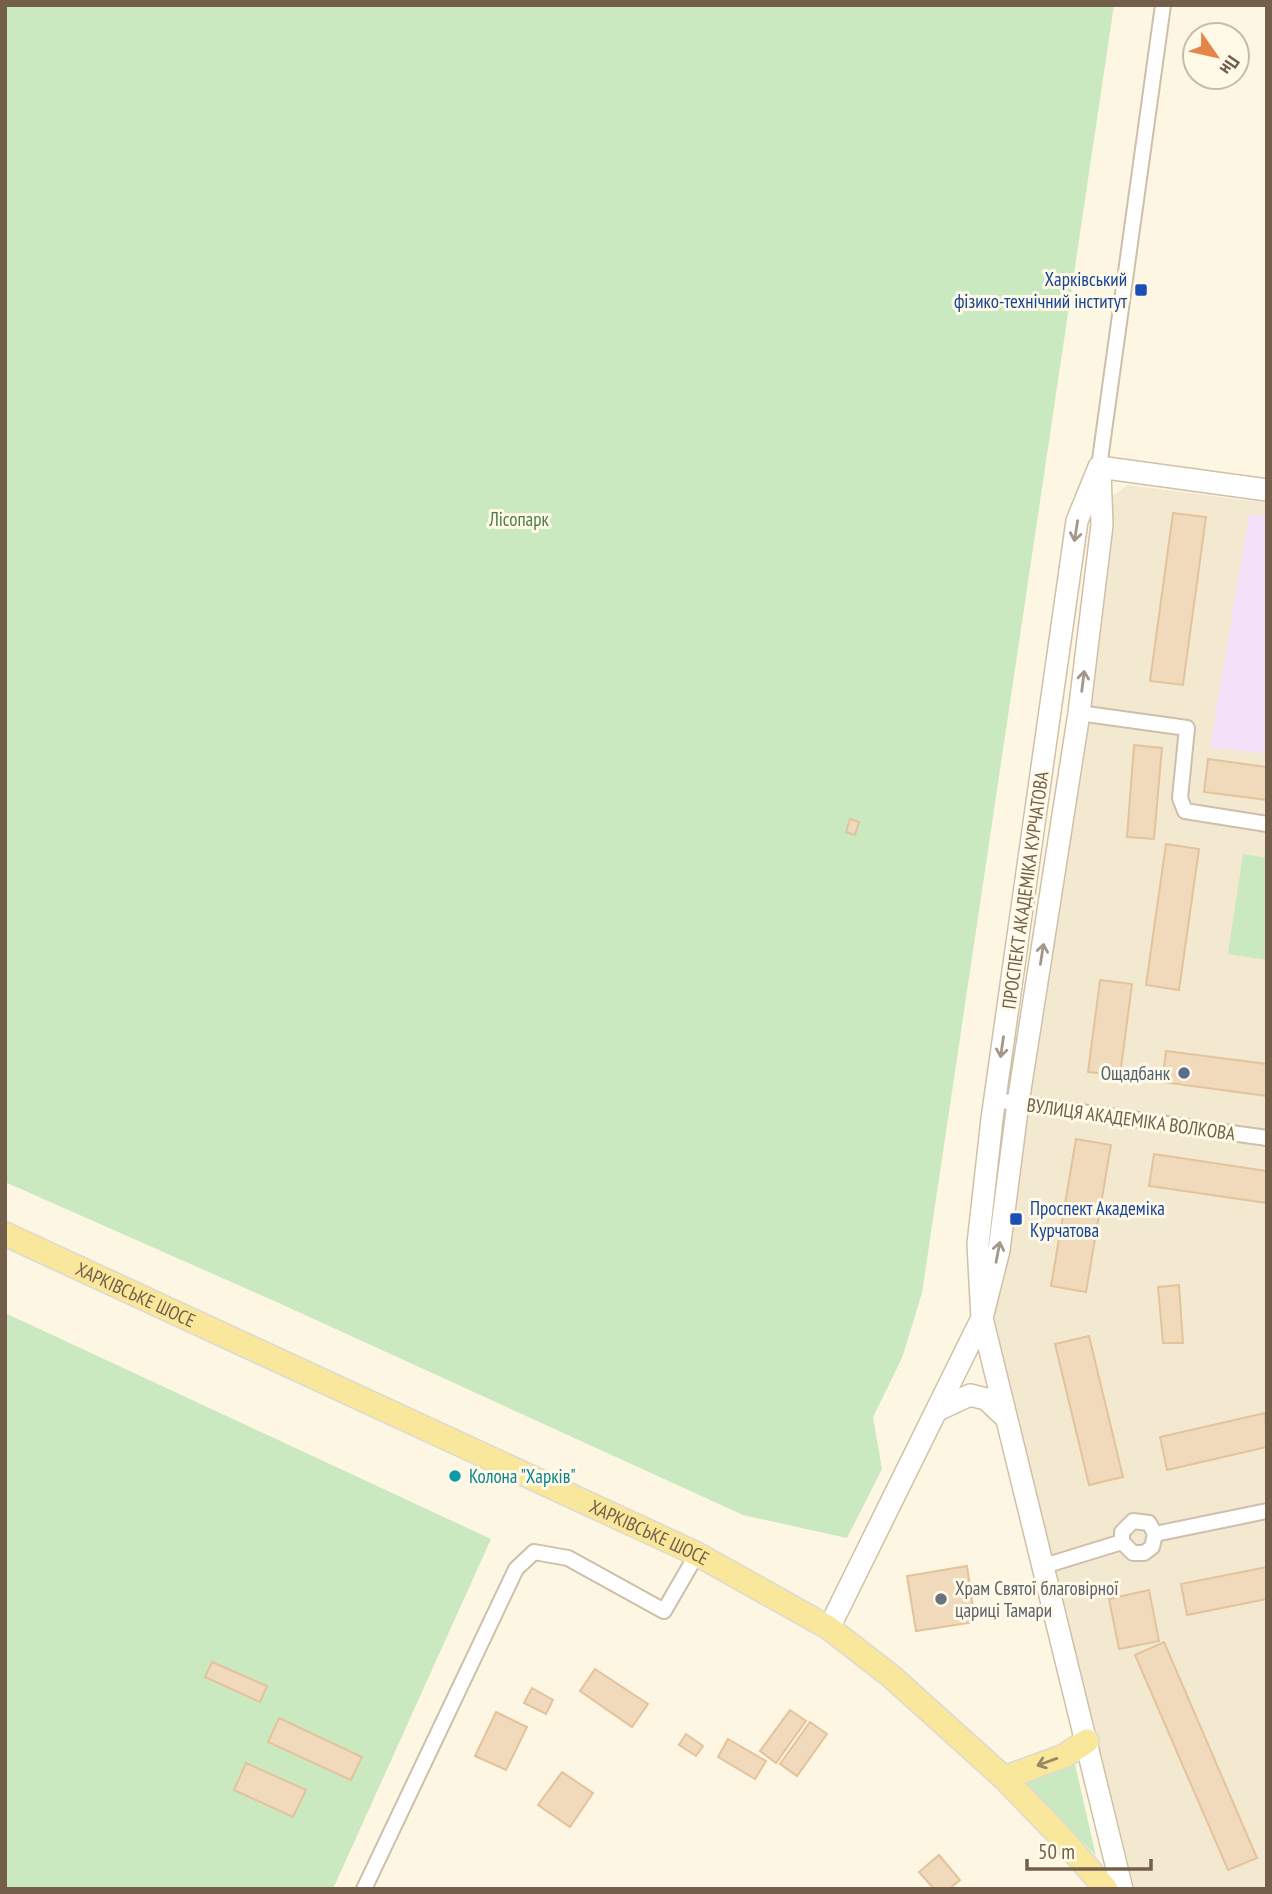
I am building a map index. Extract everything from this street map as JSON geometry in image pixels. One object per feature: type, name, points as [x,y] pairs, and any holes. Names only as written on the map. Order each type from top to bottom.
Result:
[{"type":"main road","name":"ХАРКІВСЬКЕ ШОСЕ","points":[[5,1234],[697,1554],[830,1628],[892,1677],[1004,1778],[1060,1836],[1105,1889]]},
{"type":"main road","points":[[1004,1778],[1064,1756],[1087,1741]]},
{"type":"street","name":"ПРОСПЕКТ АКАДЕМІКА КУРЧАТОВА","points":[[982,1318],[999,1250],[1018,1103],[1079,713],[1102,525],[1099,467],[1163,5]]},
{"type":"street","name":"ПРОСПЕКТ АКАДЕМІКА КУРЧАТОВА","points":[[1099,467],[1077,521],[995,1100],[978,1244],[982,1318],[1122,1889]]},
{"type":"street","points":[[1099,467],[1267,490]]},
{"type":"street","points":[[1079,713],[1187,728],[1180,797],[1185,811],[1267,824]]},
{"type":"street","name":"ВУЛИЦЯ АКАДЕМІКА ВОЛКОВА","points":[[995,1100],[1267,1138]]},
{"type":"street","points":[[830,1628],[982,1318]]},
{"type":"street","points":[[938,1410],[970,1395],[986,1399],[1006,1418]]},
{"type":"street","points":[[1155,1534],[1267,1511]]},
{"type":"street","points":[[1133,1521],[1149,1523],[1155,1534],[1153,1547],[1144,1553],[1133,1553],[1122,1542],[1125,1527],[1133,1521]]},
{"type":"street","points":[[1044,1566],[1122,1542]]},
{"type":"street","points":[[363,1889],[516,1569],[534,1552],[568,1558],[664,1611],[697,1554]]},
{"type":"shaded area","points":[[1128,485],[1267,503],[1267,1889],[1135,1889],[987,1322],[1004,1248],[1112,496]]},
{"type":"shaded area","points":[[1249,514],[1267,517],[1267,754],[1210,747]]},
{"type":"green space","name":"Лісопарк","points":[[5,5],[1114,5],[922,1293],[902,1358],[873,1417],[882,1469],[847,1538],[743,1515],[281,1304],[5,1182]]},
{"type":"green space","points":[[1243,854],[1267,858],[1267,960],[1228,954]]},
{"type":"green space","points":[[5,1313],[491,1539],[333,1889],[5,1889]]},
{"type":"green space","points":[[1074,1760],[1096,1856],[1026,1783]]},
{"type":"building","points":[[1173,513],[1206,517],[1183,685],[1150,681]]},
{"type":"building","points":[[1134,745],[1162,748],[1154,839],[1127,837]]},
{"type":"building","points":[[1208,759],[1267,767],[1267,800],[1204,792]]},
{"type":"building","points":[[850,819],[859,822],[855,835],[846,832]]},
{"type":"building","points":[[1166,844],[1199,849],[1179,990],[1146,985]]},
{"type":"building","points":[[1100,980],[1132,984],[1120,1076],[1088,1072]]},
{"type":"building","points":[[1166,1051],[1267,1064],[1267,1096],[1162,1082]]},
{"type":"building","points":[[1076,1139],[1111,1145],[1086,1292],[1051,1286]]},
{"type":"building","points":[[1154,1154],[1267,1171],[1267,1203],[1149,1186]]},
{"type":"building","points":[[1179,1285],[1183,1343],[1163,1343],[1158,1287]]},
{"type":"building","points":[[1089,1336],[1123,1477],[1089,1485],[1055,1344]]},
{"type":"building","points":[[1265,1413],[1267,1447],[1167,1470],[1160,1437]]},
{"type":"building","name":"Храм Святої благовірної цариці Тамари","points":[[967,1566],[975,1622],[916,1631],[907,1576]]},
{"type":"building","points":[[1267,1567],[1267,1599],[1187,1615],[1181,1584]]},
{"type":"building","points":[[1149,1590],[1159,1641],[1119,1649],[1109,1599]]},
{"type":"building","points":[[1164,1642],[1257,1858],[1228,1870],[1135,1655]]},
{"type":"building","points":[[212,1662],[267,1686],[260,1702],[205,1677]]},
{"type":"building","points":[[595,1669],[648,1704],[632,1727],[580,1691]]},
{"type":"building","points":[[532,1688],[553,1700],[546,1714],[524,1703]]},
{"type":"building","points":[[790,1710],[806,1721],[776,1763],[760,1751]]},
{"type":"building","points":[[496,1712],[527,1727],[506,1770],[475,1756]]},
{"type":"building","points":[[279,1718],[362,1757],[351,1780],[268,1742]]},
{"type":"building","points":[[810,1722],[827,1734],[797,1776],[780,1764]]},
{"type":"building","points":[[686,1734],[703,1746],[696,1756],[679,1745]]},
{"type":"building","points":[[728,1739],[766,1761],[755,1779],[718,1757]]},
{"type":"building","points":[[246,1763],[306,1790],[293,1817],[234,1790]]},
{"type":"building","points":[[562,1772],[593,1793],[570,1827],[538,1805]]},
{"type":"building","points":[[939,1855],[960,1880],[949,1889],[934,1889],[919,1872]]},
{"type":"place","name":"Харківський фізико-технічний інститут","points":[[1141,290]]},
{"type":"place","name":"Ощадбанк","points":[[1184,1073]]},
{"type":"place","name":"Проспект Академіка Курчатова","points":[[1016,1219]]},
{"type":"place","name":"Колона \"Харків\"","points":[[455,1476]]},
{"type":"place","name":"Храм Святої благовірної цариці Тамари","points":[[941,1599]]}]
